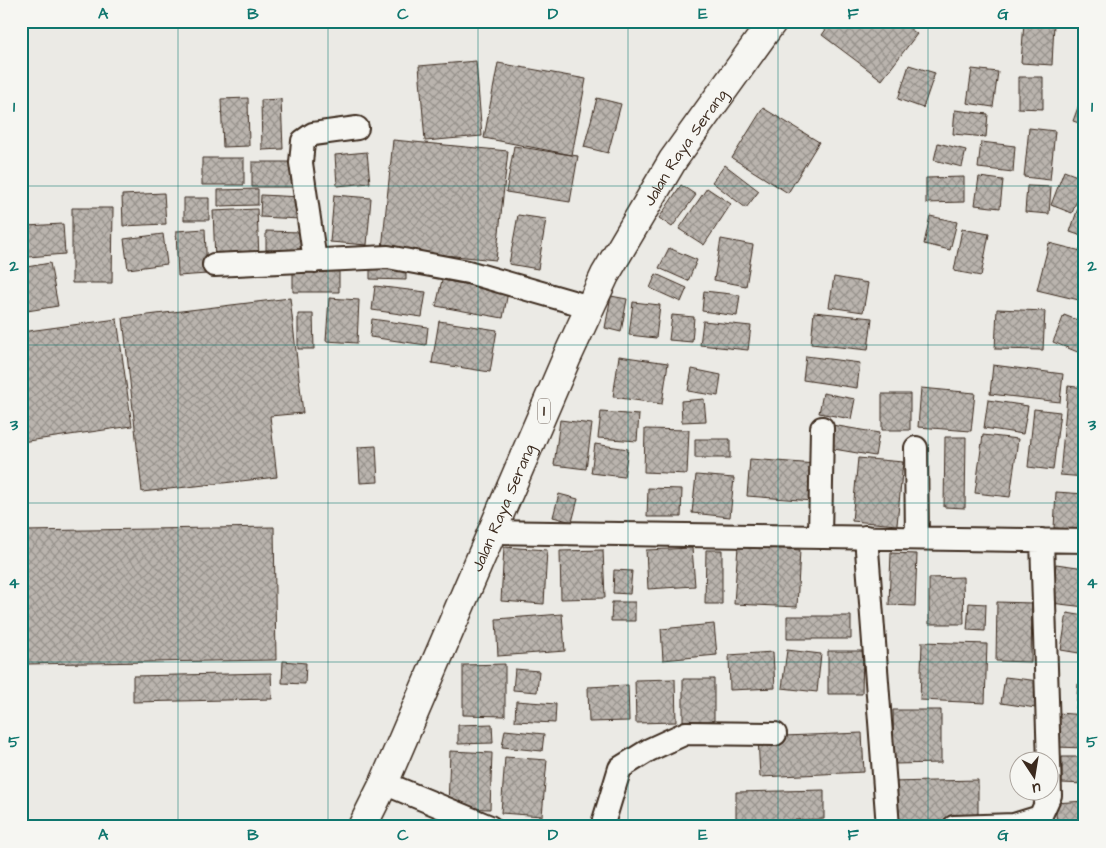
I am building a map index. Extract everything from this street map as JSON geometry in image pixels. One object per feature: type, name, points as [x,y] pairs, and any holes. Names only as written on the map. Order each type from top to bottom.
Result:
[{"type":"highway","name":"Jalan Raya Serang","points":[[362,827],[384,783],[605,275],[673,160],[773,21]]},
{"type":"street","points":[[316,261],[301,163],[304,141],[313,134],[357,128]]},
{"type":"street","points":[[214,265],[388,257],[468,272],[590,307]]},
{"type":"street","points":[[820,537],[822,428]]},
{"type":"street","points":[[916,448],[917,538]]},
{"type":"street","points":[[493,532],[1085,541]]},
{"type":"street","points":[[866,537],[888,827]]},
{"type":"street","points":[[954,827],[1014,825],[1040,817],[1050,796],[1042,540]]},
{"type":"street","points":[[602,827],[620,768],[649,750],[686,733],[775,734]]},
{"type":"street","points":[[384,783],[490,827]]},
{"type":"building","points":[[832,21],[900,21],[917,34],[882,80],[822,35]]},
{"type":"building","points":[[1024,22],[1054,23],[1052,65],[1021,63]]},
{"type":"building","points":[[476,61],[482,136],[425,141],[419,66]]},
{"type":"building","points":[[498,63],[586,79],[572,155],[484,138]]},
{"type":"building","points":[[909,65],[935,73],[923,108],[898,99]]},
{"type":"building","points":[[972,69],[998,72],[993,107],[967,103]]},
{"type":"building","points":[[1018,77],[1043,77],[1043,109],[1018,108]]},
{"type":"building","points":[[1085,88],[1085,125],[1073,121]]},
{"type":"building","points":[[248,98],[249,146],[223,147],[221,99]]},
{"type":"building","points":[[597,98],[621,104],[608,153],[584,147]]},
{"type":"building","points":[[281,99],[283,149],[262,150],[261,100]]},
{"type":"building","points":[[763,108],[819,142],[788,193],[732,158]]},
{"type":"building","points":[[955,110],[988,114],[986,137],[953,134]]},
{"type":"building","points":[[1029,128],[1055,131],[1050,180],[1024,177]]},
{"type":"building","points":[[393,140],[508,151],[496,260],[382,249]]},
{"type":"building","points":[[981,142],[1015,146],[1013,172],[978,168]]},
{"type":"building","points":[[938,143],[966,150],[962,167],[934,160]]},
{"type":"building","points":[[514,146],[578,156],[570,202],[506,192]]},
{"type":"building","points":[[367,152],[370,183],[337,186],[335,155]]},
{"type":"building","points":[[202,158],[244,158],[244,185],[202,185]]},
{"type":"building","points":[[252,162],[294,162],[294,187],[252,187]]},
{"type":"building","points":[[725,165],[759,191],[746,208],[712,182]]},
{"type":"building","points":[[1064,171],[1085,179],[1072,213],[1051,205]]},
{"type":"building","points":[[964,177],[964,202],[926,203],[926,178]]},
{"type":"building","points":[[979,177],[1003,180],[1000,208],[975,205]]},
{"type":"building","points":[[681,185],[696,195],[672,227],[659,218]]},
{"type":"building","points":[[1027,186],[1051,187],[1049,214],[1025,212]]},
{"type":"building","points":[[707,188],[731,204],[704,245],[679,229]]},
{"type":"building","points":[[258,189],[258,205],[218,206],[218,190]]},
{"type":"building","points":[[164,193],[166,224],[123,226],[122,195]]},
{"type":"building","points":[[261,195],[301,197],[300,219],[260,217]]},
{"type":"building","points":[[334,195],[371,198],[367,245],[330,242]]},
{"type":"building","points":[[1082,196],[1085,197],[1085,237],[1070,232]]},
{"type":"building","points":[[184,198],[209,198],[209,220],[184,220]]},
{"type":"building","points":[[72,208],[113,208],[112,283],[72,283]]},
{"type":"building","points":[[257,209],[259,258],[215,260],[213,211]]},
{"type":"building","points":[[518,215],[546,219],[538,269],[509,264]]},
{"type":"building","points":[[930,216],[957,222],[950,250],[924,244]]},
{"type":"building","points":[[63,224],[65,254],[28,257],[26,226]]},
{"type":"building","points":[[205,229],[207,274],[178,276],[176,231]]},
{"type":"building","points":[[962,229],[989,234],[981,276],[954,271]]},
{"type":"building","points":[[266,231],[301,232],[300,251],[266,250]]},
{"type":"building","points":[[163,234],[167,264],[128,269],[124,239]]},
{"type":"building","points":[[721,239],[753,245],[746,286],[714,280]]},
{"type":"building","points":[[1049,243],[1085,252],[1085,279],[1079,300],[1037,290]]},
{"type":"building","points":[[669,248],[697,260],[688,281],[659,268]]},
{"type":"building","points":[[50,263],[58,306],[21,312],[21,268]]},
{"type":"building","points":[[370,266],[406,267],[406,280],[370,279]]},
{"type":"building","points":[[339,267],[339,292],[293,292],[293,268]]},
{"type":"building","points":[[656,274],[687,288],[681,302],[650,288]]},
{"type":"building","points":[[834,277],[868,283],[863,312],[829,307]]},
{"type":"building","points":[[442,280],[508,292],[503,318],[436,306]]},
{"type":"building","points":[[375,286],[426,292],[422,317],[372,310]]},
{"type":"building","points":[[704,291],[740,295],[737,316],[702,311]]},
{"type":"building","points":[[611,296],[627,299],[621,332],[605,328]]},
{"type":"building","points":[[290,298],[303,413],[270,416],[277,477],[142,492],[123,318]]},
{"type":"building","points":[[329,298],[359,300],[357,343],[326,341]]},
{"type":"building","points":[[633,302],[660,305],[656,338],[629,335]]},
{"type":"building","points":[[997,309],[1045,311],[1043,350],[995,349]]},
{"type":"building","points":[[814,312],[872,318],[868,350],[811,344]]},
{"type":"building","points":[[298,314],[313,314],[314,349],[298,349]]},
{"type":"building","points":[[672,315],[694,317],[692,342],[669,340]]},
{"type":"building","points":[[1064,315],[1085,323],[1085,355],[1053,342]]},
{"type":"building","points":[[117,319],[132,426],[21,442],[21,332]]},
{"type":"building","points":[[372,319],[428,327],[426,345],[370,337]]},
{"type":"building","points":[[439,321],[497,330],[490,372],[432,363]]},
{"type":"building","points":[[703,321],[751,326],[748,350],[700,345]]},
{"type":"building","points":[[619,356],[668,363],[662,404],[613,397]]},
{"type":"building","points":[[806,356],[860,363],[857,388],[803,380]]},
{"type":"building","points":[[993,365],[1063,374],[1060,402],[990,394]]},
{"type":"building","points":[[692,369],[721,375],[718,396],[688,391]]},
{"type":"building","points":[[1068,386],[1085,388],[1085,477],[1060,475]]},
{"type":"building","points":[[921,388],[975,393],[971,431],[918,427]]},
{"type":"building","points":[[823,393],[855,399],[851,419],[819,413]]},
{"type":"building","points":[[882,394],[910,394],[910,430],[882,430]]},
{"type":"building","points":[[704,399],[706,421],[682,422],[681,401]]},
{"type":"building","points":[[988,400],[1028,406],[1023,434],[984,428]]},
{"type":"building","points":[[1034,409],[1060,412],[1053,470],[1028,467]]},
{"type":"building","points":[[601,412],[639,415],[637,441],[598,438]]},
{"type":"building","points":[[560,420],[592,424],[586,469],[554,465]]},
{"type":"building","points":[[832,425],[879,433],[875,456],[828,448]]},
{"type":"building","points":[[645,429],[689,430],[687,474],[644,472]]},
{"type":"building","points":[[983,435],[1018,439],[1010,497],[975,493]]},
{"type":"building","points":[[945,437],[966,437],[965,508],[944,507]]},
{"type":"building","points":[[695,439],[730,439],[730,458],[695,458]]},
{"type":"building","points":[[595,444],[628,449],[624,477],[591,473]]},
{"type":"building","points":[[376,446],[378,482],[360,483],[358,447]]},
{"type":"building","points":[[21,452],[29,508],[21,509]]},
{"type":"building","points":[[858,458],[903,462],[897,525],[852,521]]},
{"type":"building","points":[[750,459],[816,464],[813,501],[747,496]]},
{"type":"building","points":[[696,475],[734,478],[730,517],[692,513]]},
{"type":"building","points":[[648,488],[682,489],[681,517],[647,517]]},
{"type":"building","points":[[1056,492],[1085,494],[1085,530],[1054,528]]},
{"type":"building","points":[[559,494],[578,499],[572,522],[553,517]]},
{"type":"building","points":[[274,527],[276,660],[26,664],[24,531]]},
{"type":"building","points":[[738,546],[800,550],[797,607],[734,604]]},
{"type":"building","points":[[504,547],[547,550],[544,604],[501,601]]},
{"type":"building","points":[[692,548],[695,586],[648,589],[646,550]]},
{"type":"building","points":[[603,550],[605,598],[561,599],[560,551]]},
{"type":"building","points":[[706,550],[722,550],[722,604],[705,604]]},
{"type":"building","points":[[891,553],[917,554],[915,606],[889,605]]},
{"type":"building","points":[[1056,564],[1085,568],[1085,607],[1051,603]]},
{"type":"building","points":[[614,570],[632,571],[630,594],[613,593]]},
{"type":"building","points":[[963,577],[964,624],[929,624],[929,578]]},
{"type":"building","points":[[612,602],[635,602],[635,621],[611,621]]},
{"type":"building","points":[[997,602],[1032,603],[1031,662],[996,661]]},
{"type":"building","points":[[969,603],[986,604],[985,631],[967,630]]},
{"type":"building","points":[[1067,613],[1085,616],[1085,654],[1061,650]]},
{"type":"building","points":[[562,614],[565,651],[498,656],[496,619]]},
{"type":"building","points":[[787,616],[851,616],[851,639],[787,639]]},
{"type":"building","points":[[714,624],[717,655],[663,660],[661,629]]},
{"type":"building","points":[[922,642],[987,644],[985,703],[920,700]]},
{"type":"building","points":[[787,650],[821,654],[817,692],[782,688]]},
{"type":"building","points":[[828,651],[863,651],[862,694],[828,694]]},
{"type":"building","points":[[773,652],[775,688],[730,690],[729,655]]},
{"type":"building","points":[[283,661],[306,663],[305,684],[282,683]]},
{"type":"building","points":[[505,664],[505,716],[463,715],[463,665]]},
{"type":"building","points":[[515,669],[539,671],[537,692],[513,690]]},
{"type":"building","points":[[271,673],[272,699],[133,702],[133,676]]},
{"type":"building","points":[[1005,677],[1039,681],[1036,708],[1001,703]]},
{"type":"building","points":[[675,679],[676,722],[636,723],[635,680]]},
{"type":"building","points":[[683,679],[714,679],[714,721],[683,721]]},
{"type":"building","points":[[1078,684],[1085,684],[1085,710],[1076,709]]},
{"type":"building","points":[[628,685],[629,721],[589,722],[588,687]]},
{"type":"building","points":[[516,701],[556,704],[555,723],[515,721]]},
{"type":"building","points":[[893,710],[941,710],[941,763],[894,764]]},
{"type":"building","points":[[1058,713],[1085,715],[1085,748],[1056,747]]},
{"type":"building","points":[[492,724],[493,743],[458,744],[458,725]]},
{"type":"building","points":[[505,730],[544,734],[542,751],[502,747]]},
{"type":"building","points":[[862,733],[864,772],[760,777],[758,737]]},
{"type":"building","points":[[450,751],[492,753],[490,809],[448,808]]},
{"type":"building","points":[[505,757],[547,760],[542,816],[501,813]]},
{"type":"building","points":[[1062,757],[1085,757],[1085,784],[1062,783]]},
{"type":"building","points":[[978,780],[978,820],[890,822],[889,782]]},
{"type":"building","points":[[824,790],[824,819],[736,822],[736,792]]},
{"type":"building","points":[[1085,801],[1085,823],[1057,825],[1055,803]]}]
